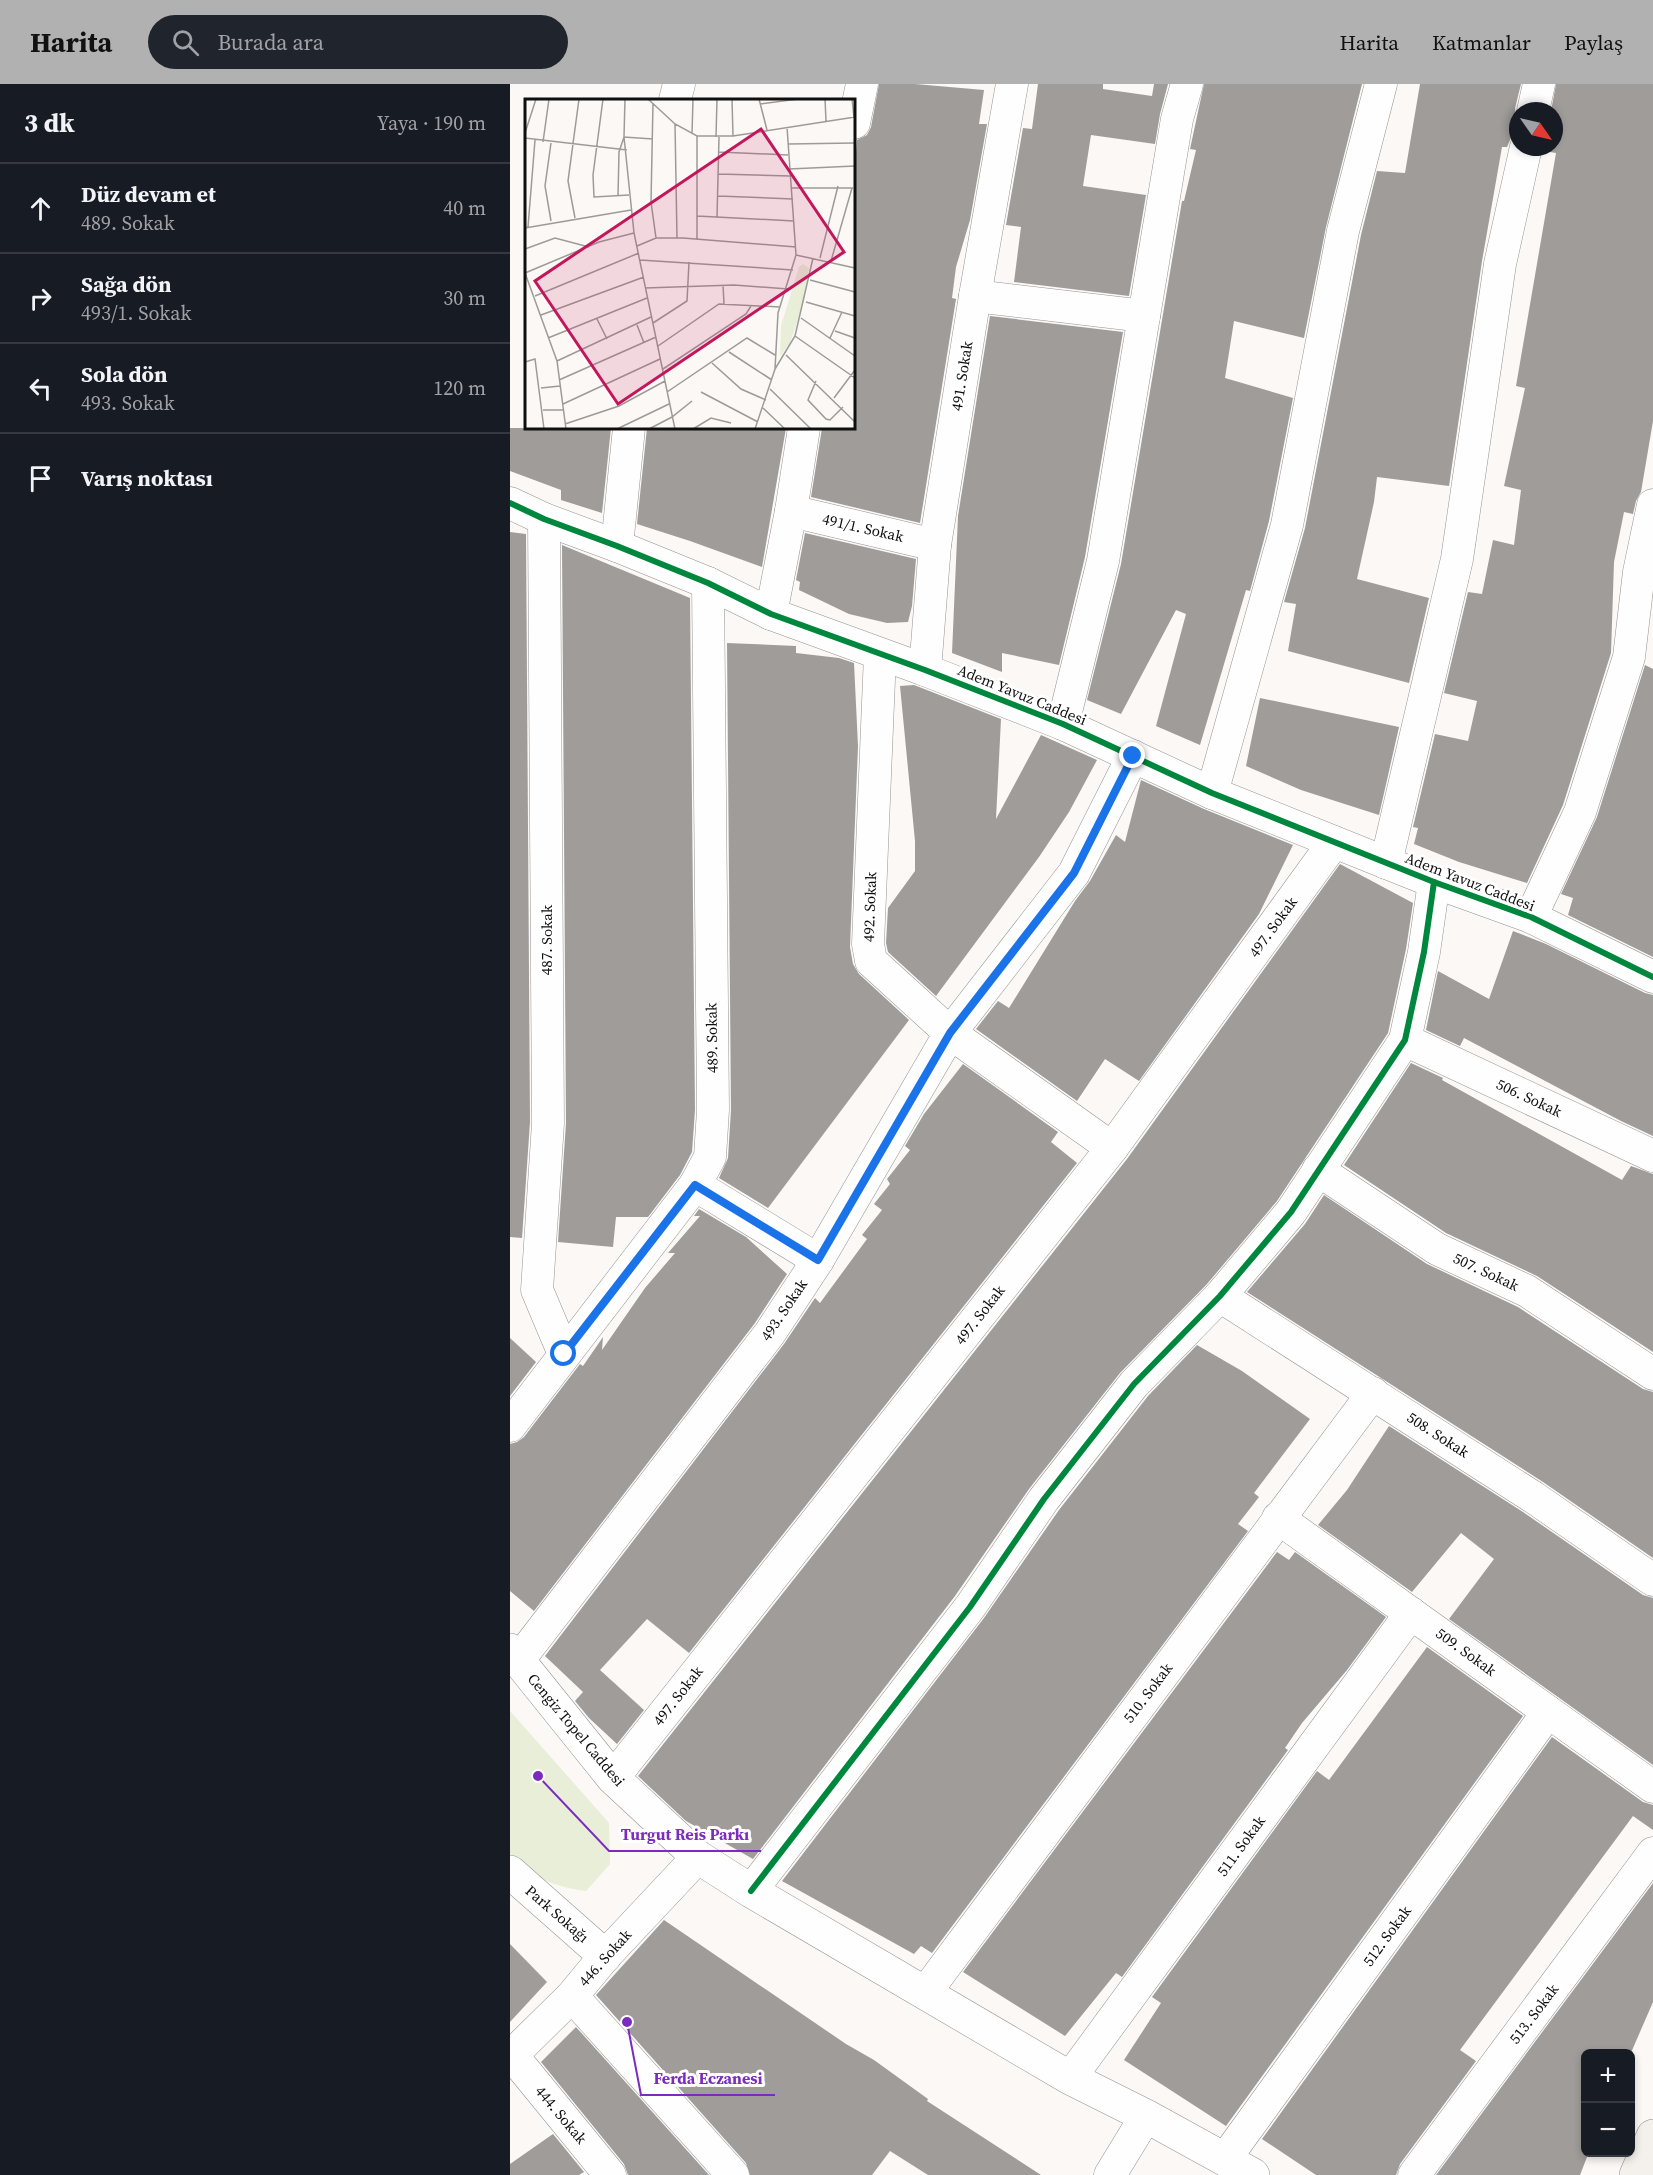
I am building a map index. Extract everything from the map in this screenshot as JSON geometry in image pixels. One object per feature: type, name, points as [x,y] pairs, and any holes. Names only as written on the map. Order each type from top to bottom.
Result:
[{"type":"main road","points":[[1636,2175],[1653,2136]]},
{"type":"street","points":[[675,99],[679,84]]},
{"type":"street","points":[[855,118],[862,84]]},
{"type":"street","name":"491. Sokak","points":[[925,670],[936,545],[975,296],[1012,84]]},
{"type":"street","points":[[1063,724],[1103,561],[1177,119],[1187,84]]},
{"type":"street","points":[[1212,794],[1287,525],[1343,231],[1381,84]]},
{"type":"street","points":[[1535,102],[1539,84]]},
{"type":"street","points":[[1386,863],[1457,559],[1500,264],[1524,156]]},
{"type":"street","points":[[975,296],[1144,316]]},
{"type":"street","points":[[617,546],[629,429]]},
{"type":"street","points":[[771,614],[804,429]]},
{"type":"street","name":"Adem Yavuz Caddesi","points":[[510,503],[544,519],[708,583],[771,614],[925,670],[1063,724],[1212,794],[1434,882],[1531,917],[1653,977]]},
{"type":"street","points":[[1531,917],[1580,812],[1629,657],[1646,566],[1653,506]]},
{"type":"street","name":"491/1. Sokak","points":[[791,511],[936,545]]},
{"type":"street","name":"487. Sokak","points":[[544,519],[548,1123],[537,1290],[564,1354]]},
{"type":"street","name":"489. Sokak","points":[[510,1426],[695,1185],[710,1157],[713,1110],[708,583]]},
{"type":"street","name":"492. Sokak","points":[[880,655],[868,944],[871,961],[950,1033],[1112,1148]]},
{"type":"street","name":"493. Sokak","points":[[514,1655],[770,1333],[818,1260],[950,1033],[1074,873],[1133,756]]},
{"type":"street","name":"497. Sokak","points":[[613,1778],[1112,1148],[1335,842]]},
{"type":"street","points":[[751,1891],[970,1606],[1044,1499],[1134,1384],[1220,1296],[1291,1212],[1405,1040],[1424,952],[1434,882]]},
{"type":"street","name":"506. Sokak","points":[[1405,1040],[1653,1156]]},
{"type":"street","name":"507. Sokak","points":[[1318,1170],[1437,1249],[1527,1291],[1653,1374]]},
{"type":"street","points":[[695,1185],[818,1260]]},
{"type":"street","name":"508. Sokak","points":[[1220,1296],[1533,1497],[1653,1580]]},
{"type":"street","name":"510. Sokak","points":[[925,1993],[1278,1518],[1373,1394]]},
{"type":"street","name":"509. Sokak","points":[[1278,1518],[1653,1787]]},
{"type":"street","name":"511. Sokak","points":[[1070,2078],[1412,1613]]},
{"type":"street","name":"Cengiz Topel Caddesi","points":[[514,1655],[613,1778],[698,1857],[751,1891],[1070,2078],[1146,2116],[1254,2175]]},
{"type":"street","name":"512. Sokak","points":[[1225,2159],[1548,1712]]},
{"type":"street","name":"513. Sokak","points":[[1414,2175],[1653,1853]]},
{"type":"street","name":"446. Sokak","points":[[511,2056],[572,1995],[605,1956],[698,1857]]},
{"type":"street","name":"Park Sokağı","points":[[510,1872],[605,1956]]},
{"type":"street","points":[[572,1995],[733,2175]]},
{"type":"street","name":"444. Sokak","points":[[511,2056],[610,2175]]},
{"type":"street","points":[[1110,2175],[1146,2116]]},
{"type":"green space","points":[[510,1711],[609,1823],[610,1864],[586,1891],[545,1880],[527,1870],[510,1855]]},
{"type":"building","points":[[879,84],[915,84],[984,90],[979,124],[987,124],[970,220],[956,267],[952,298],[956,299],[920,523],[811,497],[822,429],[855,429],[855,166],[857,140],[867,135],[871,127]]},
{"type":"building","points":[[1038,84],[1103,84],[1103,89],[1152,96],[1154,84],[1168,84],[1155,144],[1091,135],[1083,186],[1146,195],[1129,296],[1014,282],[1021,227],[1006,225],[1023,128],[1032,129]]},
{"type":"building","points":[[1204,84],[1362,84],[1326,227],[1304,338],[1234,321],[1225,378],[1293,398],[1269,521],[1250,591],[1246,590],[1200,745],[1156,726],[1186,614],[1176,610],[1121,714],[1087,700],[1121,564],[1182,201],[1184,201],[1196,150],[1190,149]]},
{"type":"building","points":[[1420,84],[1521,84],[1516,102],[1509,102],[1509,142],[1507,147],[1502,147],[1482,261],[1449,486],[1377,477],[1374,502],[1357,579],[1429,598],[1409,683],[1288,651],[1296,604],[1284,602],[1305,528],[1361,235],[1377,171],[1405,173]]},
{"type":"building","points":[[1556,84],[1653,84],[1653,421],[1641,492],[1633,514],[1624,512],[1614,562],[1611,653],[1563,805],[1527,883],[1459,862],[1414,844],[1418,828],[1413,827],[1435,734],[1468,741],[1477,701],[1444,693],[1468,592],[1482,594],[1493,540],[1514,545],[1521,490],[1504,486],[1525,388],[1516,386],[1555,156],[1563,156],[1563,102],[1553,102]]},
{"type":"building","points":[[990,316],[1123,332],[1085,557],[1059,665],[1002,653],[1002,672],[952,653],[958,516]]},
{"type":"building","points":[[510,428],[611,429],[602,513],[561,500],[561,490],[510,471]]},
{"type":"building","points":[[647,429],[786,429],[762,567],[637,524]]},
{"type":"building","points":[[510,532],[526,534],[530,1122],[522,1238],[510,1237]]},
{"type":"building","points":[[805,533],[916,559],[912,606],[908,622],[887,623],[849,614],[799,590],[800,582],[796,580]]},
{"type":"building","points":[[562,545],[690,598],[695,1110],[692,1152],[680,1175],[648,1217],[616,1217],[613,1247],[558,1242],[566,1123]]},
{"type":"building","points":[[727,643],[796,646],[796,653],[839,658],[854,663],[858,746],[850,947],[853,964],[859,974],[909,1020],[768,1208],[719,1178],[728,1158],[731,1110]]},
{"type":"building","points":[[1645,665],[1653,669],[1653,957],[1568,915],[1573,898],[1561,894],[1597,817]]},
{"type":"building","points":[[914,685],[1001,719],[996,819],[1041,735],[1097,760],[1069,812],[1039,857],[936,996],[888,952],[886,943],[888,908],[915,871],[915,841],[900,686]]},
{"type":"building","points":[[1260,698],[1399,727],[1379,815],[1301,790],[1246,766]]},
{"type":"building","points":[[1141,780],[1204,809],[1293,845],[1259,914],[1139,1081],[1105,1059],[1077,1101],[976,1029],[998,1001],[1009,1008],[1075,901],[1090,881],[1116,835],[1125,842]]},
{"type":"building","points":[[1340,864],[1413,903],[1406,949],[1388,1033],[1277,1201],[1207,1284],[1120,1373],[1029,1489],[955,1596],[753,1859],[686,1821],[638,1776],[1127,1159]]},
{"type":"building","points":[[1513,931],[1546,944],[1653,995],[1653,1136],[1464,1038],[1460,1046],[1426,1030],[1438,971],[1489,999]]},
{"type":"building","points":[[1411,1063],[1443,1078],[1442,1080],[1622,1180],[1631,1166],[1653,1174],[1653,1352],[1537,1276],[1446,1233],[1344,1165]]},
{"type":"building","points":[[963,1064],[1058,1132],[1051,1142],[1077,1163],[689,1653],[647,1619],[600,1670],[644,1710],[617,1744],[589,1718],[575,1701],[583,1692],[545,1656],[784,1344],[815,1298],[820,1303],[867,1239],[862,1235],[882,1210],[874,1204],[890,1184],[887,1179],[910,1150],[905,1146],[924,1114]]},
{"type":"building","points":[[1324,1195],[1427,1264],[1518,1307],[1643,1389],[1653,1392],[1653,1558],[1543,1482],[1247,1292],[1305,1224]]},
{"type":"building","points":[[699,1209],[746,1237],[787,1274],[755,1323],[534,1611],[510,1591],[510,1444],[524,1437],[580,1364],[583,1366],[603,1337],[602,1350],[645,1288],[675,1253],[668,1253],[700,1216],[694,1216]]},
{"type":"building","points":[[510,1338],[536,1362],[510,1396]]},
{"type":"building","points":[[1197,1345],[1242,1371],[1310,1419],[1254,1493],[1259,1497],[1238,1524],[1248,1531],[932,1953],[921,1946],[914,1954],[782,1881],[984,1618],[1059,1510],[1148,1396]]},
{"type":"building","points":[[1389,1426],[1523,1512],[1643,1595],[1653,1598],[1653,1765],[1449,1619],[1494,1559],[1461,1533],[1412,1592],[1318,1525],[1347,1490]]},
{"type":"building","points":[[1277,1552],[1289,1560],[1295,1552],[1386,1617],[1347,1670],[1302,1723],[1285,1748],[1288,1750],[1122,1977],[1116,1973],[1065,2036],[963,1972]]},
{"type":"building","points":[[1427,1647],[1523,1716],[1226,2126],[1124,2060],[1161,2003],[1152,1997],[1317,1771],[1329,1780]]},
{"type":"building","points":[[1552,1737],[1643,1802],[1653,1805],[1653,1830],[1633,1816],[1460,2050],[1476,2061],[1400,2164],[1396,2175],[1316,2175],[1262,2139]]},
{"type":"building","points":[[1653,1883],[1653,2002],[1633,2049],[1581,2049],[1581,2157],[1587,2157],[1580,2175],[1436,2175]]},
{"type":"building","points":[[664,1920],[846,2044],[874,2060],[928,2099],[927,2101],[1041,2175],[928,2175],[890,2151],[872,2175],[750,2175],[746,2163],[596,1995]]},
{"type":"building","points":[[510,1944],[547,1982],[510,2022]]},
{"type":"building","points":[[576,2027],[709,2175],[628,2175],[624,2164],[541,2062]]},
{"type":"building","points":[[553,2134],[584,2172],[579,2175],[510,2175],[510,2164]]},
{"type":"cycle path","points":[[510,503],[544,519],[708,583],[771,614],[925,670],[1063,724],[1212,793],[1434,882],[1531,917],[1653,977]]},
{"type":"cycle path","points":[[751,1891],[970,1607],[1044,1499],[1134,1384],[1220,1296],[1291,1212],[1405,1040],[1424,952],[1434,882]]},
{"type":"place","name":"Turgut Reis Parkı","points":[[538,1776]]},
{"type":"place","name":"Ferda Eczanesi","points":[[627,2022]]},
{"type":"route","points":[[564,1354],[695,1185],[818,1260],[950,1033],[1074,873],[1133,756]]}]
